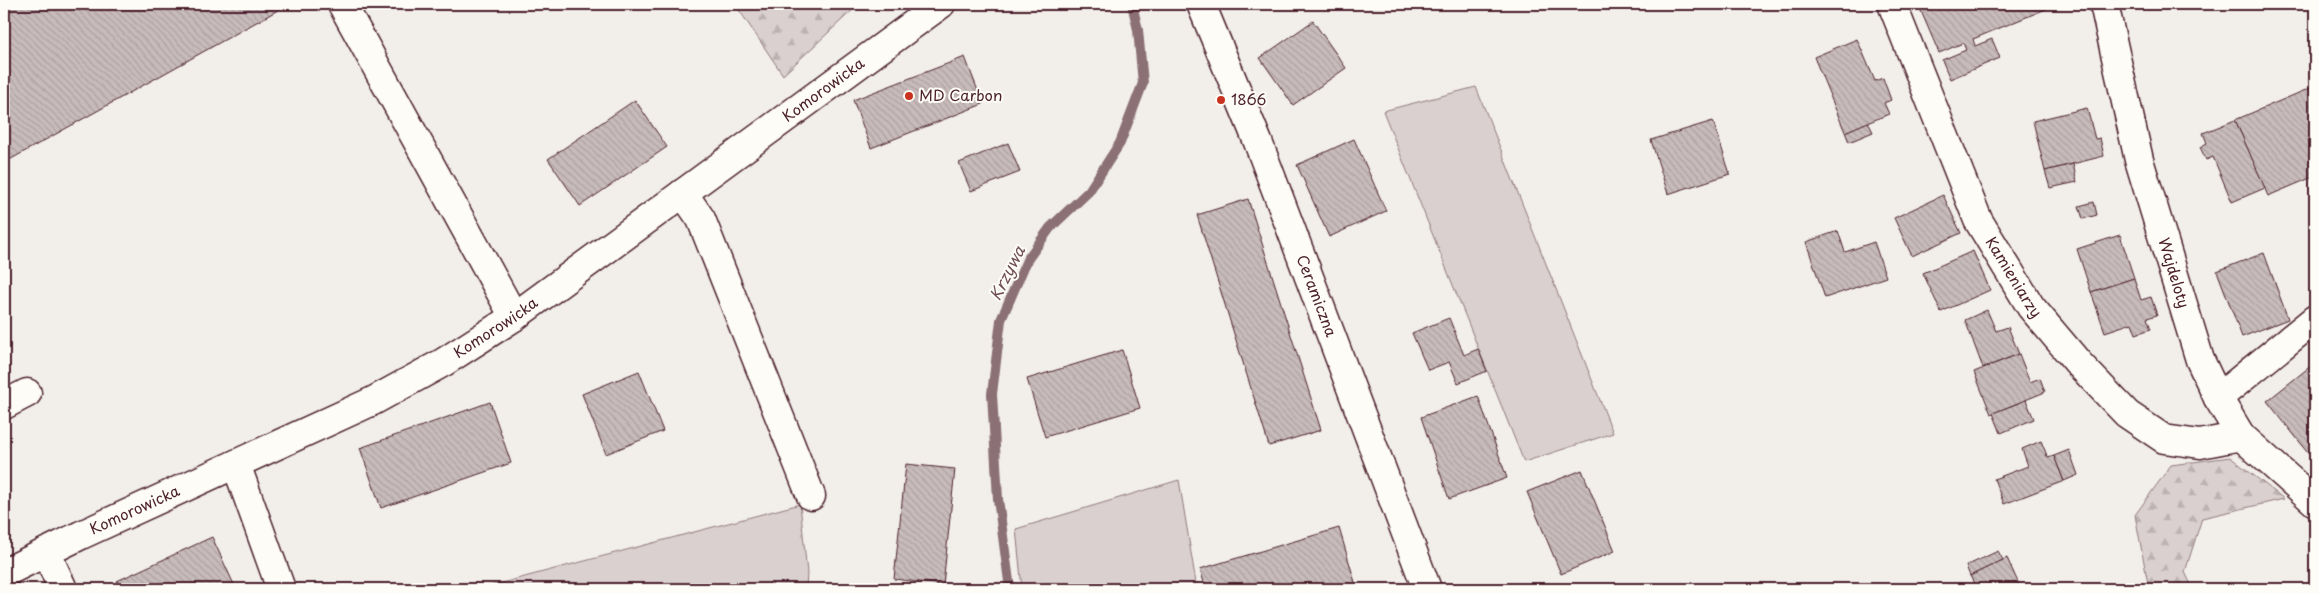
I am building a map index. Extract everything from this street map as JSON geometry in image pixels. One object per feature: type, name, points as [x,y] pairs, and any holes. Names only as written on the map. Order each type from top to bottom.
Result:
[{"type":"street","points":[[342,4],[514,316]]},
{"type":"street","name":"Komorowicka","points":[[4,573],[373,400],[444,362],[514,316],[941,4]]},
{"type":"street","name":"Ceramiczna","points":[[1200,4],[1258,142],[1427,589]]},
{"type":"street","name":"Kamieniarzy","points":[[1892,4],[1978,220],[2031,307],[2080,365],[2127,414],[2164,439],[2200,444],[2241,436]]},
{"type":"street","name":"Wajdeloty","points":[[2104,4],[2139,160],[2200,360],[2218,398],[2241,436],[2315,502]]},
{"type":"street","points":[[683,193],[701,219],[811,496]]},
{"type":"street","points":[[2218,398],[2315,319]]},
{"type":"street","points":[[236,464],[281,589]]},
{"type":"street","points":[[46,552],[64,589]]},
{"type":"street","points":[[269,555],[271,589]]},
{"type":"green space","points":[[735,4],[859,4],[783,75]]},
{"type":"green space","points":[[1476,87],[1613,433],[1524,462],[1383,111]]},
{"type":"green space","points":[[2230,457],[2284,499],[2202,518],[2185,572],[2193,589],[2149,589],[2135,515],[2171,465]]},
{"type":"green space","points":[[1179,480],[1197,589],[1022,589],[1016,529]]},
{"type":"green space","points":[[800,504],[807,573],[806,589],[479,589]]},
{"type":"building","points":[[4,4],[287,4],[287,5],[4,163]]},
{"type":"building","points":[[1918,4],[2058,4],[1973,39],[1975,46],[1992,39],[2000,58],[1950,79],[1942,60],[1966,50],[1963,43],[1939,53]]},
{"type":"building","points":[[1313,21],[1346,68],[1293,105],[1260,58]]},
{"type":"building","points":[[1857,39],[1875,81],[1883,78],[1891,100],[1884,103],[1889,114],[1845,132],[1814,57]]},
{"type":"building","points":[[965,57],[983,104],[871,148],[853,100]]},
{"type":"building","points":[[2315,86],[2315,176],[2268,196],[2235,120]]},
{"type":"building","points":[[635,100],[667,147],[580,206],[548,159]]},
{"type":"building","points":[[2087,108],[2095,139],[2100,138],[2104,156],[2045,171],[2033,121]]},
{"type":"building","points":[[2235,120],[2265,188],[2232,202],[2213,157],[2206,160],[2200,147],[2207,143],[2203,133]]},
{"type":"building","points":[[1713,121],[1730,174],[1668,194],[1651,140]]},
{"type":"building","points":[[1868,122],[1873,132],[1849,142],[1845,132]]},
{"type":"building","points":[[1354,139],[1386,211],[1329,237],[1297,165]]},
{"type":"building","points":[[1008,143],[1020,172],[971,191],[959,163]]},
{"type":"building","points":[[2073,164],[2077,182],[2050,188],[2045,171]]},
{"type":"building","points":[[1943,195],[1961,233],[1912,256],[1894,218]]},
{"type":"building","points":[[1248,199],[1321,430],[1269,446],[1197,215]]},
{"type":"building","points":[[2094,202],[2097,215],[2083,219],[2079,206]]},
{"type":"building","points":[[1838,231],[1845,252],[1874,242],[1886,277],[1825,298],[1806,242]]},
{"type":"building","points":[[2120,235],[2134,278],[2091,292],[2077,249]]},
{"type":"building","points":[[1973,251],[1990,290],[1941,312],[1923,273]]},
{"type":"building","points":[[2264,253],[2288,319],[2242,337],[2217,271]]},
{"type":"building","points":[[2134,278],[2141,300],[2151,297],[2157,315],[2147,318],[2151,329],[2136,334],[2132,323],[2105,332],[2091,292]]},
{"type":"building","points":[[1987,310],[1996,331],[2008,327],[2019,354],[1983,368],[1965,320]]},
{"type":"building","points":[[1449,318],[1464,355],[1478,349],[1487,371],[1458,383],[1449,362],[1428,370],[1412,333]]},
{"type":"building","points":[[1122,350],[1140,408],[1045,437],[1027,379]]},
{"type":"building","points":[[2019,354],[2030,382],[2040,378],[2045,392],[1991,414],[1974,372]]},
{"type":"building","points":[[2312,365],[2315,369],[2315,461],[2267,401]]},
{"type":"building","points":[[639,371],[663,431],[606,454],[582,394]]},
{"type":"building","points":[[1478,396],[1507,478],[1449,499],[1421,417]]},
{"type":"building","points":[[2026,400],[2034,419],[2001,433],[1993,413]]},
{"type":"building","points":[[490,402],[511,463],[381,508],[360,448]]},
{"type":"building","points":[[2041,441],[2048,458],[2054,456],[2064,481],[2004,504],[1994,479],[2028,466],[2022,449]]},
{"type":"building","points":[[2069,450],[2078,475],[2064,481],[2054,456]]},
{"type":"building","points":[[906,464],[955,469],[943,585],[894,579]]},
{"type":"building","points":[[1582,470],[1615,551],[1561,574],[1527,492]]},
{"type":"building","points":[[1339,528],[1357,589],[1206,589],[1200,569]]},
{"type":"building","points":[[212,537],[236,589],[121,589],[117,581]]},
{"type":"building","points":[[1998,551],[2003,560],[1970,576],[1966,566]]},
{"type":"building","points":[[2007,558],[2021,589],[1977,589],[1970,576]]},
{"type":"waterway","name":"Krzywa","points":[[1010,589],[998,499],[992,394],[1001,320],[1027,260],[1050,228],[1089,191],[1120,143],[1143,83],[1138,30],[1132,4]]},
{"type":"place","name":"MD Carbon","points":[[909,96]]},
{"type":"place","name":"1866","points":[[1221,100]]}]
